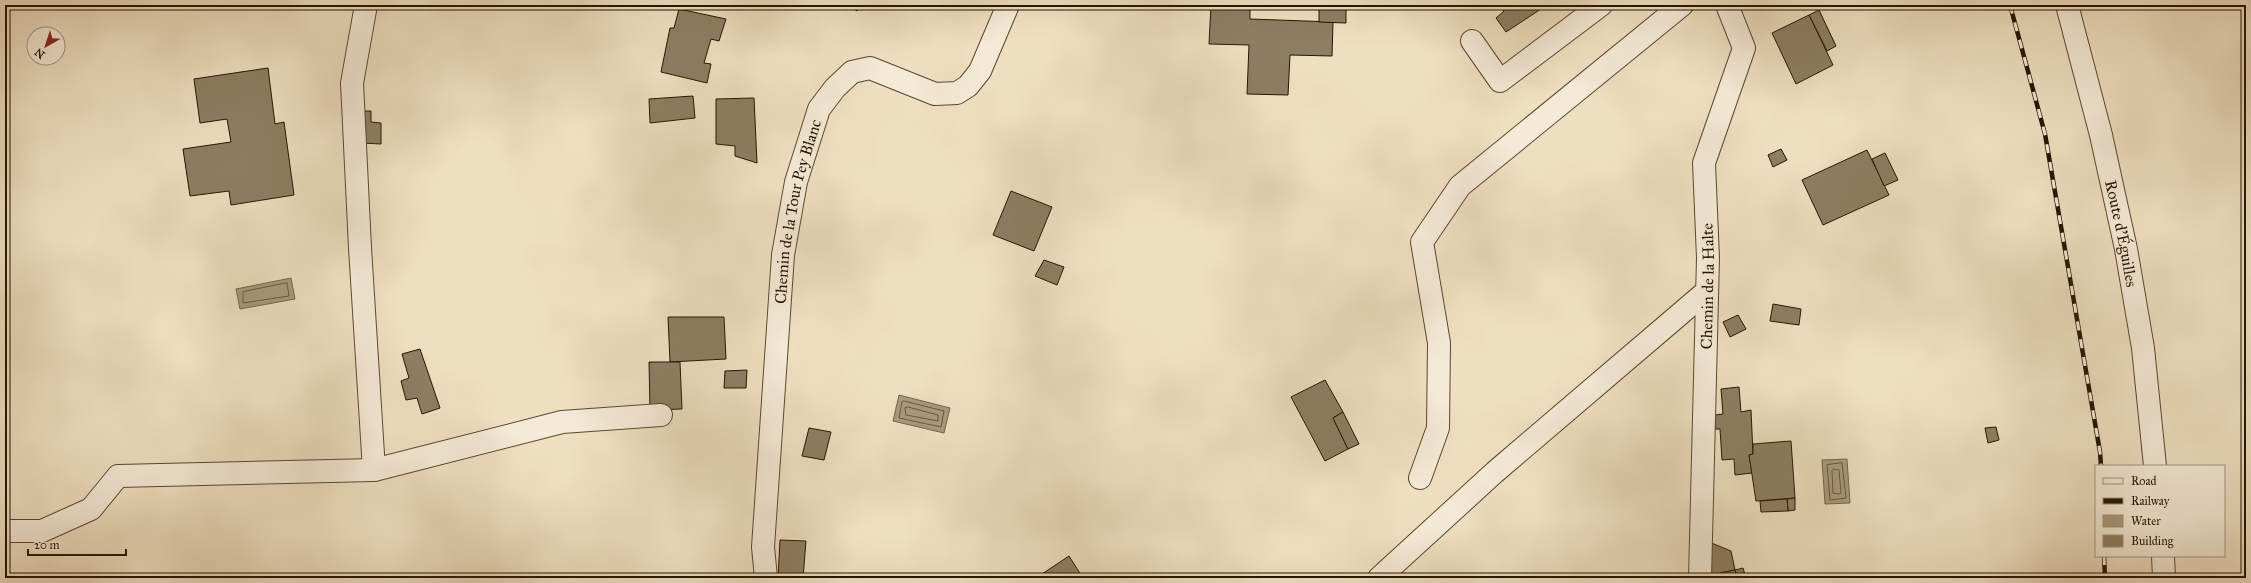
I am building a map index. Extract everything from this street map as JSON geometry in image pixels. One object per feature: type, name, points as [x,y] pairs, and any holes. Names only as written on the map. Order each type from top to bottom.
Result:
[{"type":"street","points":[[366,5],[352,83],[360,248],[374,470]]},
{"type":"street","name":"Chemin de la Tour Pey Blanc","points":[[766,578],[763,547],[783,255],[796,182],[819,109],[835,88],[852,72],[870,68],[935,94],[958,93],[968,86],[980,70],[1008,5]]},
{"type":"street","points":[[1472,41],[1500,81],[1601,5]]},
{"type":"street","points":[[1420,478],[1438,428],[1439,343],[1422,242],[1460,186],[1682,5]]},
{"type":"street","name":"Chemin de la Halte","points":[[1700,578],[1708,258],[1704,163],[1744,48],[1727,5]]},
{"type":"street","name":"Route d'Éguilles","points":[[2067,5],[2102,135],[2126,249],[2143,348],[2155,465]]},
{"type":"street","points":[[1379,578],[1495,472],[1707,291]]},
{"type":"street","points":[[5,531],[42,531],[92,509],[118,476],[374,470],[562,422],[661,415]]},
{"type":"street","points":[[2163,557],[2164,578]]},
{"type":"water","points":[[291,278],[295,299],[240,309],[236,289]]},
{"type":"water","points":[[899,395],[950,408],[944,433],[893,421]]},
{"type":"water","points":[[1847,459],[1850,503],[1825,504],[1822,460]]},
{"type":"building","points":[[849,5],[861,5],[857,11]]},
{"type":"building","points":[[1211,5],[1250,5],[1250,19],[1333,22],[1332,56],[1290,55],[1288,95],[1247,94],[1249,45],[1209,44]]},
{"type":"building","points":[[1319,5],[1346,5],[1346,23],[1319,22]]},
{"type":"building","points":[[1500,5],[1539,5],[1541,9],[1506,32],[1496,18],[1504,11]]},
{"type":"building","points":[[679,9],[726,19],[719,41],[711,39],[704,63],[711,64],[707,83],[661,72],[670,28],[674,28]]},
{"type":"building","points":[[1819,10],[1836,46],[1827,51],[1809,15]]},
{"type":"building","points":[[1809,15],[1833,65],[1796,84],[1772,33]]},
{"type":"building","points":[[268,68],[275,124],[284,122],[294,195],[231,205],[229,191],[190,196],[183,149],[231,142],[227,119],[200,123],[194,79]]},
{"type":"building","points":[[693,96],[695,118],[650,123],[649,99]]},
{"type":"building","points":[[754,98],[757,163],[735,156],[735,146],[716,144],[716,99]]},
{"type":"building","points":[[361,111],[371,111],[371,122],[381,123],[381,144],[361,143]]},
{"type":"building","points":[[1781,149],[1787,160],[1773,167],[1768,155]]},
{"type":"building","points":[[1867,150],[1889,195],[1823,225],[1802,180]]},
{"type":"building","points":[[1885,153],[1898,180],[1884,186],[1872,159]]},
{"type":"building","points":[[1011,191],[1052,207],[1034,251],[993,235]]},
{"type":"building","points":[[1044,260],[1064,267],[1057,285],[1035,276]]},
{"type":"building","points":[[1773,304],[1801,309],[1799,325],[1770,321]]},
{"type":"building","points":[[1738,315],[1746,329],[1730,337],[1723,322]]},
{"type":"building","points":[[668,317],[724,317],[726,359],[670,362]]},
{"type":"building","points":[[420,349],[440,408],[422,414],[417,398],[406,400],[401,381],[409,378],[402,354]]},
{"type":"building","points":[[649,362],[680,362],[682,409],[650,410]]},
{"type":"building","points":[[747,370],[746,388],[724,388],[725,371]]},
{"type":"building","points":[[1325,380],[1343,412],[1333,418],[1348,449],[1325,461],[1291,397]]},
{"type":"building","points":[[1739,387],[1741,412],[1751,410],[1753,454],[1749,455],[1752,473],[1735,475],[1734,459],[1722,460],[1720,429],[1715,429],[1715,415],[1723,414],[1721,389]]},
{"type":"building","points":[[1343,412],[1359,444],[1348,449],[1333,418]]},
{"type":"building","points":[[1996,427],[1999,440],[1988,443],[1985,428]]},
{"type":"building","points":[[809,428],[831,432],[824,460],[802,456]]},
{"type":"building","points":[[1791,441],[1795,498],[1756,501],[1749,455],[1753,454],[1753,444]]},
{"type":"building","points":[[1795,498],[1795,510],[1788,511],[1787,499]]},
{"type":"building","points":[[1787,499],[1788,511],[1761,512],[1760,501]]},
{"type":"building","points":[[780,540],[806,541],[803,578],[778,578]]},
{"type":"building","points":[[1704,540],[1731,551],[1735,570],[1720,573],[1721,578],[1712,578]]},
{"type":"building","points":[[1069,556],[1083,578],[1036,578]]},
{"type":"building","points":[[1743,568],[1746,578],[1737,578],[1735,570]]},
{"type":"building","points":[[1735,570],[1737,578],[1721,578],[1720,573]]},
{"type":"building","points":[[830,574],[851,578],[829,578]]},
{"type":"railway","points":[[2010,5],[2045,134],[2100,452],[2101,465]]},
{"type":"railway","points":[[2104,557],[2105,578]]}]
